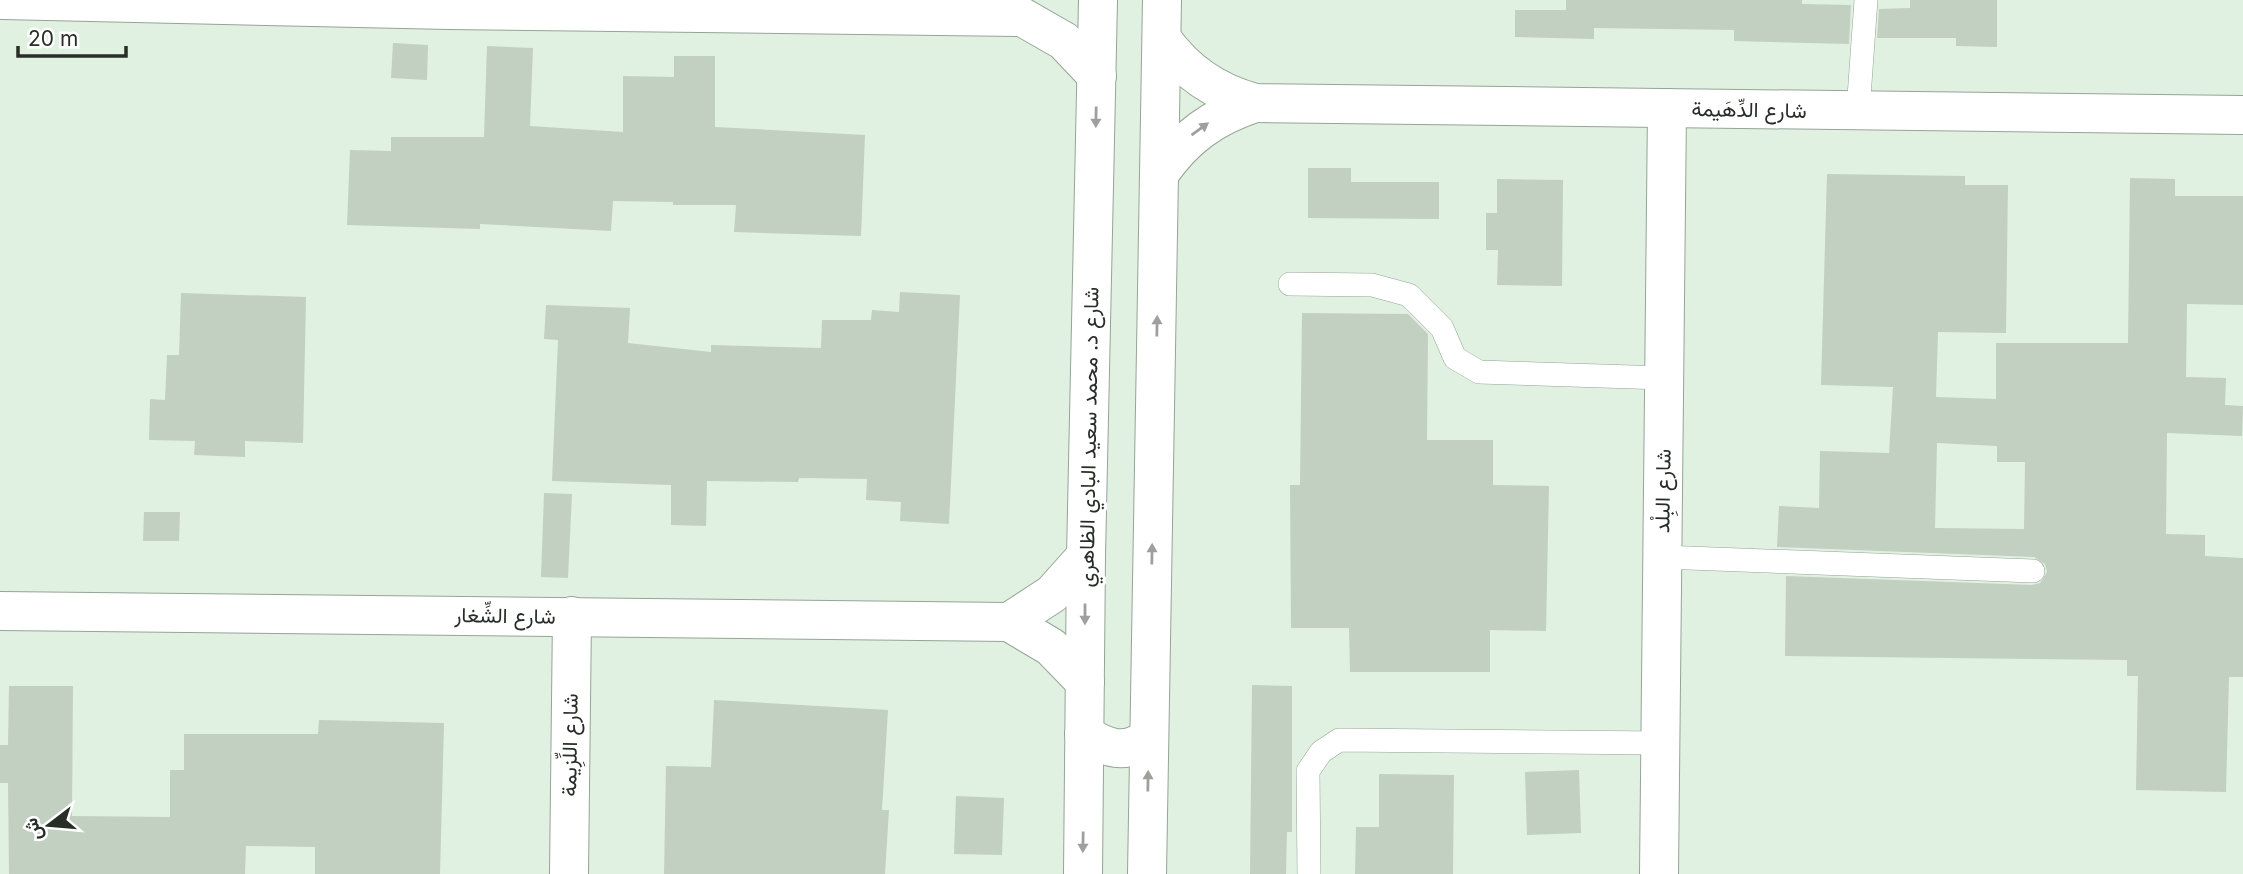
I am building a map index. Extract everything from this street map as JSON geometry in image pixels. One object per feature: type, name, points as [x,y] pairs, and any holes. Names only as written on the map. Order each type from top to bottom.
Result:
[{"type":"street","points":[[3,0],[1037,9],[1097,76]]},
{"type":"street","name":"شارع د. محمد سعيد البادي الظاهري","points":[[1083,874],[1086,556],[1098,0]]},
{"type":"street","points":[[1147,874],[1163,0]]},
{"type":"street","name":"شارع الدِّهَيمة","points":[[1162,39],[1193,74],[1233,97],[1255,103],[2243,115]]},
{"type":"street","name":"شارع الدِّهَيمة","points":[[1160,173],[1190,136],[1210,122],[1255,103]]},
{"type":"street","name":"شارع البِلْد","points":[[1659,874],[1667,108]]},
{"type":"street","points":[[1009,622],[1052,594],[1086,556]]},
{"type":"street","name":"شارع الشِّغار","points":[[0,611],[1009,622],[1051,647],[1085,682]]},
{"type":"street","name":"شارع اللِّزِيمة","points":[[569,874],[572,616]]},
{"type":"street","points":[[1084,734],[1110,749],[1138,746],[1149,738]]},
{"type":"lane","points":[[1858,111],[1866,0]]},
{"type":"lane","points":[[1290,284],[1371,285],[1409,295],[1442,328],[1455,358],[1479,372],[1664,378]]},
{"type":"lane","points":[[1662,557],[2033,571]]},
{"type":"lane","points":[[1309,874],[1308,771],[1321,752],[1339,740],[1661,743]]},
{"type":"building","points":[[1566,0],[1802,0],[1802,4],[1851,5],[1849,44],[1734,41],[1734,30],[1594,28],[1594,39],[1515,37],[1515,10],[1566,10]]},
{"type":"building","points":[[1910,0],[1997,0],[1997,47],[1956,46],[1956,38],[1877,38],[1879,9],[1910,8]]},
{"type":"building","points":[[393,43],[428,45],[427,80],[391,78]]},
{"type":"building","points":[[487,46],[533,48],[530,126],[623,132],[623,76],[674,77],[674,56],[715,56],[715,127],[865,135],[861,236],[734,232],[736,205],[673,205],[673,202],[613,201],[611,231],[480,224],[480,229],[347,225],[350,150],[391,151],[391,137],[484,137]]},
{"type":"building","points":[[1308,168],[1351,168],[1351,182],[1439,182],[1439,219],[1308,218]]},
{"type":"building","points":[[1827,174],[1965,176],[1965,185],[2008,185],[2006,333],[1938,332],[1936,397],[1996,399],[1996,343],[2128,343],[2130,178],[2175,179],[2175,196],[2243,196],[2243,305],[2187,304],[2186,377],[2226,378],[2225,405],[2243,406],[2242,436],[2167,433],[2166,534],[2205,535],[2205,556],[2243,558],[2243,677],[2229,677],[2226,792],[2136,790],[2138,676],[2127,676],[2127,660],[1785,656],[1786,576],[2032,585],[2040,583],[2047,572],[2045,564],[2034,557],[1777,547],[1779,506],[1819,508],[1820,451],[1889,453],[1893,387],[1821,385]],"holes":[[[1937,443],[1997,446],[1997,462],[2025,462],[2024,529],[1935,528]]]},
{"type":"building","points":[[1497,179],[1563,180],[1562,286],[1497,285],[1498,250],[1486,250],[1486,213],[1497,213]]},
{"type":"building","points":[[900,292],[960,295],[949,524],[900,521],[901,502],[866,500],[867,479],[799,478],[798,482],[707,481],[706,526],[671,525],[671,485],[552,481],[558,340],[544,339],[546,305],[630,308],[628,343],[711,352],[711,345],[821,348],[822,320],[871,320],[872,310],[899,312]]},
{"type":"building","points":[[181,293],[306,297],[303,443],[245,441],[245,457],[194,455],[195,441],[149,440],[150,399],[165,400],[167,355],[179,355]]},
{"type":"building","points":[[1302,313],[1408,314],[1428,334],[1427,440],[1493,440],[1493,485],[1549,486],[1546,631],[1490,630],[1490,672],[1350,672],[1349,628],[1291,628],[1290,485],[1300,485]]},
{"type":"building","points":[[544,493],[572,494],[568,578],[541,577]]},
{"type":"building","points":[[144,512],[180,512],[179,541],[143,541]]},
{"type":"building","points":[[1252,685],[1292,686],[1292,832],[1287,832],[1286,874],[1250,874]]},
{"type":"building","points":[[9,686],[73,686],[72,816],[170,817],[170,770],[184,770],[184,734],[318,734],[319,720],[444,723],[440,874],[315,874],[315,847],[246,846],[245,874],[9,874],[8,783],[0,783],[0,745],[8,745]]},
{"type":"building","points":[[714,700],[888,710],[882,810],[889,810],[885,874],[664,874],[666,766],[711,767]]},
{"type":"building","points":[[1579,770],[1581,833],[1527,835],[1525,772]]},
{"type":"building","points":[[1379,774],[1454,775],[1453,874],[1355,874],[1356,827],[1379,827]]},
{"type":"building","points":[[956,796],[1004,798],[1002,855],[954,854]]}]
